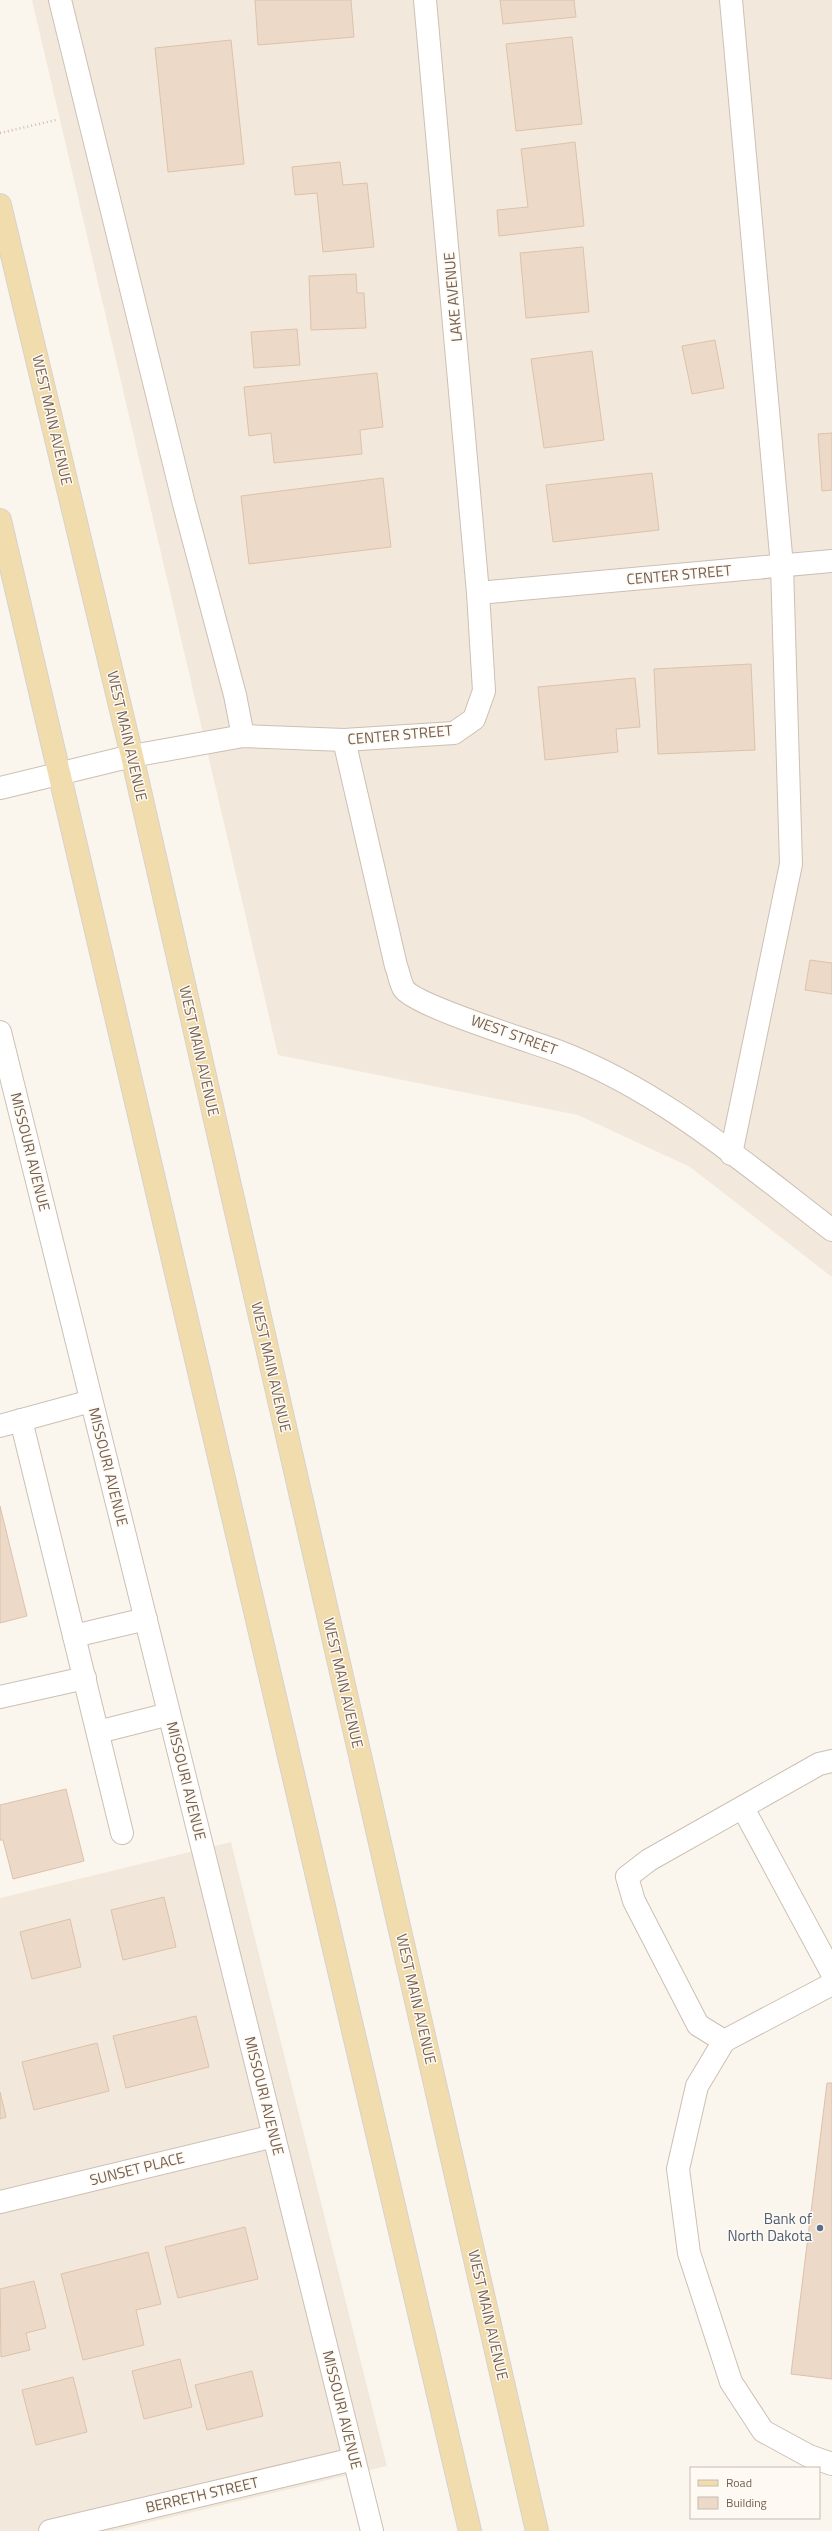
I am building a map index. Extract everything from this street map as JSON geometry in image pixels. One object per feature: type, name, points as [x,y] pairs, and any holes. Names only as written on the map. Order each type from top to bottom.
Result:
[{"type":"main road","name":"WEST MAIN AVENUE","points":[[0,205],[132,756],[537,2531]]},
{"type":"main road","points":[[0,520],[470,2531]]},
{"type":"street","points":[[60,0],[184,504],[235,695],[243,736]]},
{"type":"street","name":"LAKE AVENUE","points":[[425,0],[478,593]]},
{"type":"street","points":[[731,0],[782,566],[791,864],[731,1154]]},
{"type":"street","name":"CENTER STREET","points":[[0,788],[132,756],[243,736],[344,740],[454,733],[474,719],[484,691],[478,593],[832,561]]},
{"type":"street","name":"WEST STREET","points":[[344,740],[396,966],[404,989],[427,1005],[561,1053],[609,1074],[667,1107],[832,1230]]},
{"type":"street","name":"MISSOURI AVENUE","points":[[0,1032],[372,2531]]},
{"type":"street","points":[[0,1426],[91,1401]]},
{"type":"street","points":[[21,1420],[122,1833]]},
{"type":"street","points":[[74,1636],[146,1619]]},
{"type":"street","points":[[0,1697],[85,1678]]},
{"type":"street","points":[[98,1732],[169,1714]]},
{"type":"street","points":[[724,2041],[698,2025],[634,1900],[627,1877],[649,1860],[819,1764],[832,1761]]},
{"type":"street","points":[[743,1808],[832,1973]]},
{"type":"street","points":[[832,1984],[724,2041],[697,2086],[678,2169],[689,2253],[731,2382],[763,2431],[809,2456],[832,2464]]},
{"type":"street","name":"SUNSET PLACE","points":[[0,2202],[274,2136]]},
{"type":"street","name":"BERRETH STREET","points":[[50,2531],[354,2459]]},
{"type":"path","points":[[0,133],[88,113]]},
{"type":"shaded area","points":[[32,0],[832,0],[832,1277],[690,1167],[578,1115],[278,1055]]},
{"type":"shaded area","points":[[231,1842],[387,2466],[113,2531],[0,2531],[0,1898]]},
{"type":"building","points":[[255,0],[351,0],[354,37],[258,45]]},
{"type":"building","points":[[500,0],[574,0],[576,17],[503,24]]},
{"type":"building","points":[[572,37],[582,124],[516,131],[506,44]]},
{"type":"building","points":[[231,40],[244,164],[168,172],[155,48]]},
{"type":"building","points":[[575,142],[584,226],[499,236],[497,210],[528,207],[521,149]]},
{"type":"building","points":[[340,162],[343,185],[367,183],[374,247],[323,252],[317,193],[295,195],[292,167]]},
{"type":"building","points":[[583,247],[589,312],[526,318],[520,253]]},
{"type":"building","points":[[356,274],[357,293],[364,293],[366,328],[311,330],[309,276]]},
{"type":"building","points":[[297,329],[300,365],[254,368],[251,332]]},
{"type":"building","points":[[715,340],[724,388],[692,394],[682,346]]},
{"type":"building","points":[[592,351],[604,440],[544,448],[531,359]]},
{"type":"building","points":[[377,373],[383,427],[360,430],[362,454],[274,463],[271,433],[249,436],[244,387]]},
{"type":"building","points":[[832,433],[832,490],[822,491],[818,434]]},
{"type":"building","points":[[652,473],[659,530],[553,542],[546,485]]},
{"type":"building","points":[[383,478],[391,547],[249,564],[241,496]]},
{"type":"building","points":[[751,664],[755,750],[658,754],[654,669]]},
{"type":"building","points":[[635,678],[640,727],[616,729],[618,752],[545,760],[538,687]]},
{"type":"building","points":[[810,960],[832,963],[832,994],[805,990]]},
{"type":"building","points":[[0,1506],[27,1616],[0,1623]]},
{"type":"building","points":[[66,1789],[84,1861],[13,1879],[3,1840],[0,1840],[0,1805]]},
{"type":"building","points":[[164,1897],[176,1947],[123,1960],[111,1910]]},
{"type":"building","points":[[70,1919],[81,1967],[32,1979],[20,1932]]},
{"type":"building","points":[[196,2016],[209,2067],[126,2088],[113,2036]]},
{"type":"building","points":[[97,2043],[109,2091],[34,2110],[22,2062]]},
{"type":"building","name":"Bank of North Dakota","points":[[827,2083],[832,2083],[832,2379],[791,2374]]},
{"type":"building","points":[[0,2092],[6,2117],[0,2119]]},
{"type":"building","points":[[245,2227],[258,2279],[178,2298],[165,2247]]},
{"type":"building","points":[[148,2252],[161,2304],[136,2310],[144,2345],[83,2360],[61,2274]]},
{"type":"building","points":[[34,2281],[46,2328],[26,2333],[30,2350],[1,2357],[0,2289]]},
{"type":"building","points":[[180,2359],[192,2407],[144,2419],[132,2371]]},
{"type":"building","points":[[252,2371],[263,2416],[207,2430],[195,2385]]},
{"type":"building","points":[[73,2377],[87,2432],[36,2445],[22,2390]]},
{"type":"place","name":"Bank of North Dakota","points":[[820,2228]]}]
